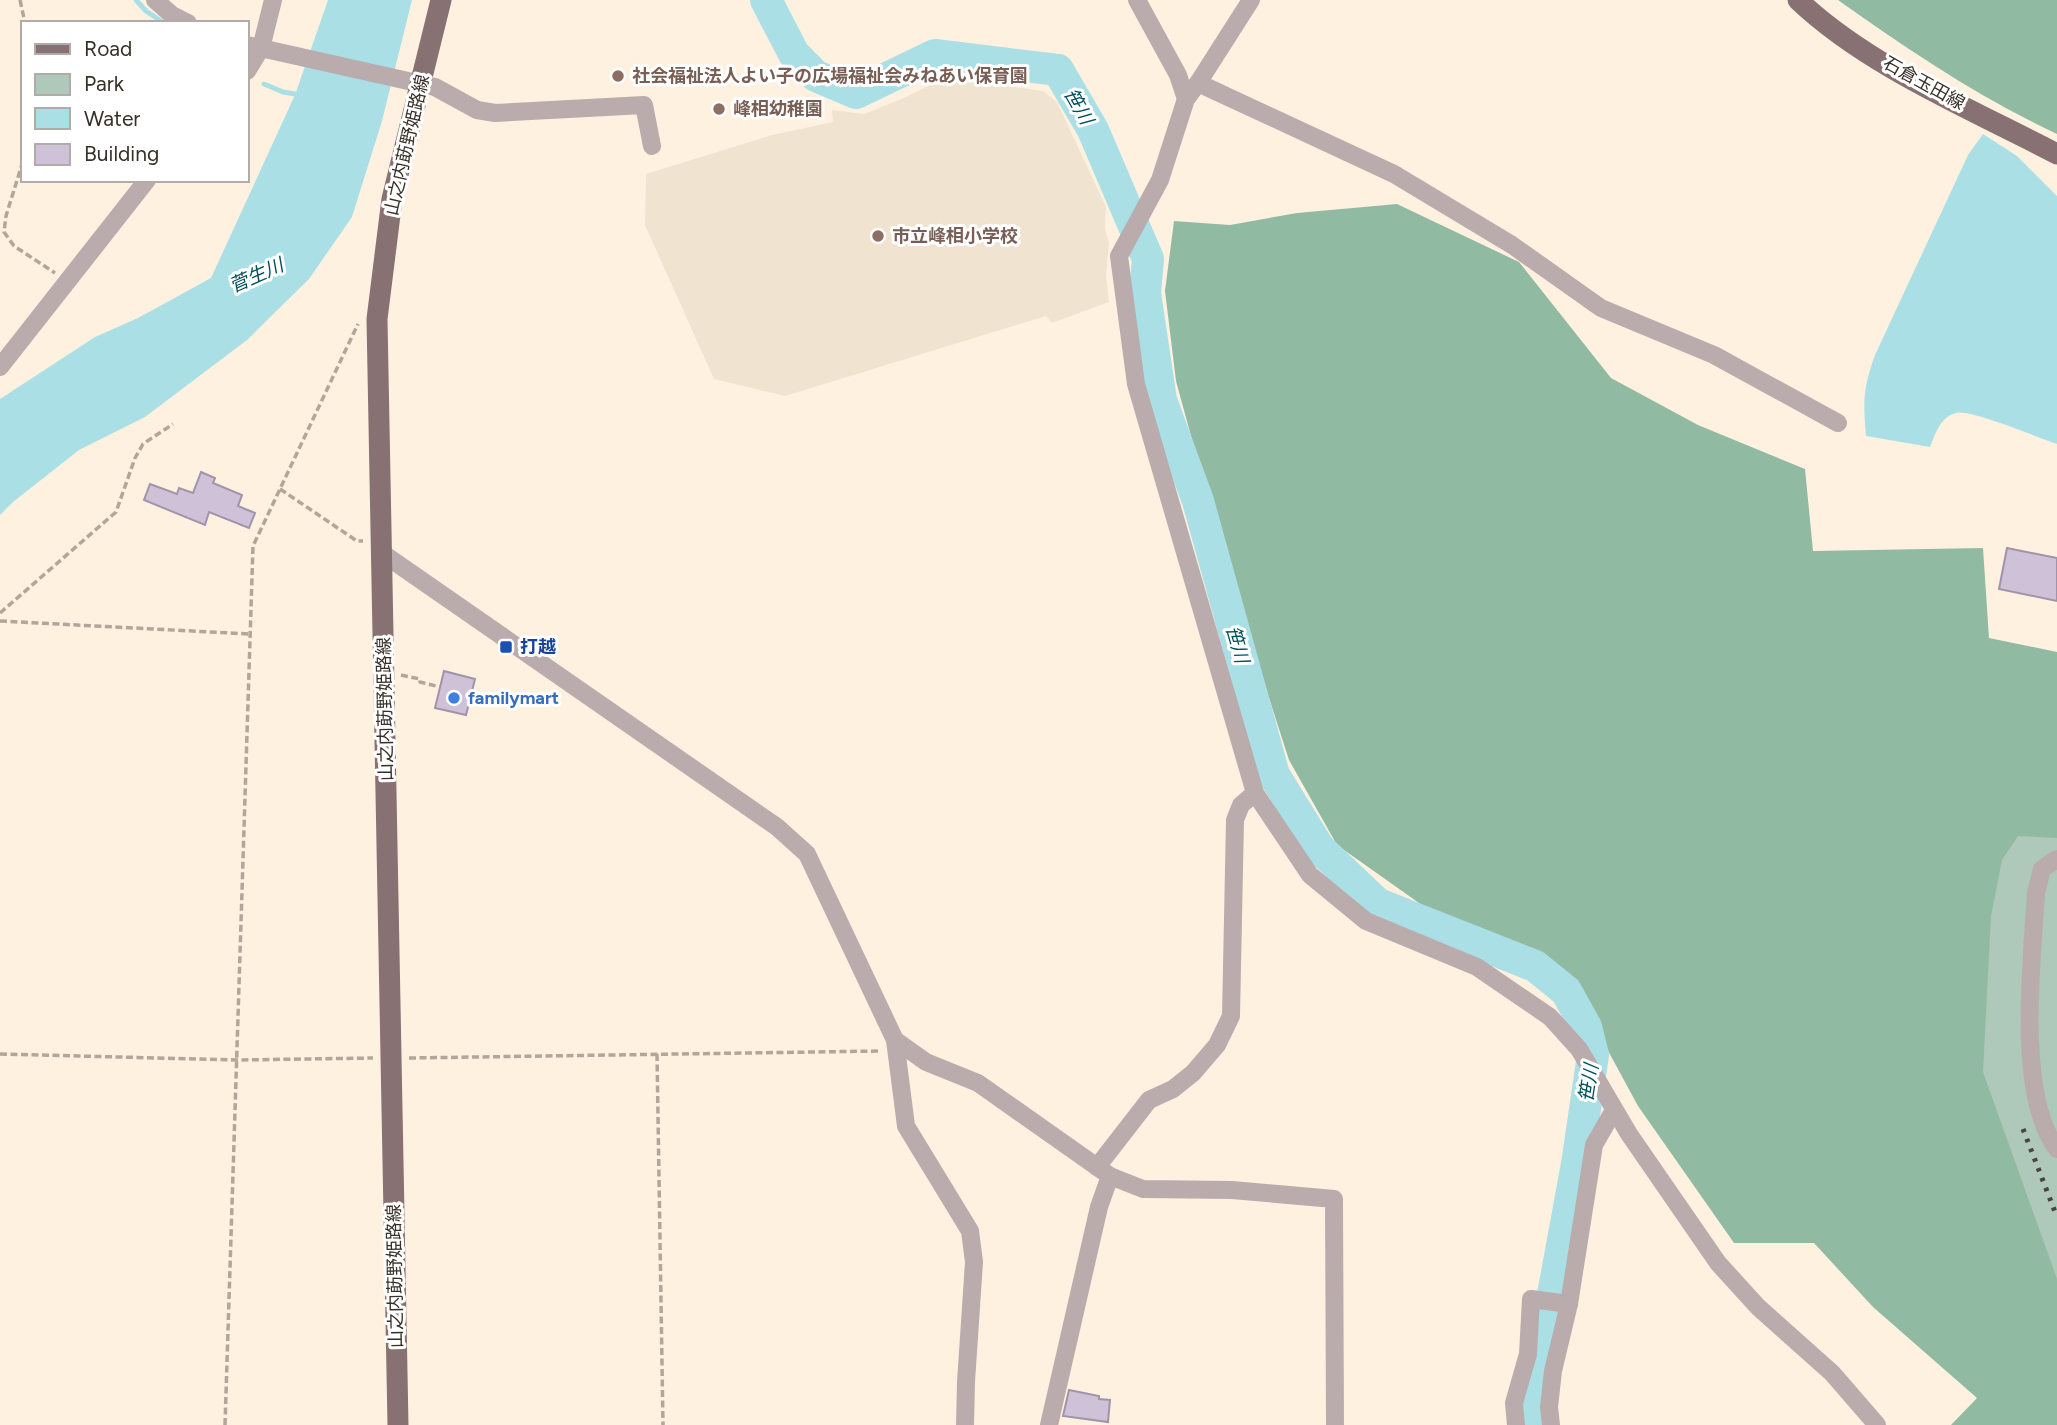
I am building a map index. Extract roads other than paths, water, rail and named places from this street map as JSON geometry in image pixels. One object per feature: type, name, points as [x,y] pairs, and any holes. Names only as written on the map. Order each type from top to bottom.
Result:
[{"type":"main road","name":"山之内莇野姫路線","points":[[398,1425],[377,319],[410,81],[441,0]]},
{"type":"main road","name":"石倉玉田線","points":[[1798,0],[1853,43],[1901,73],[2057,154]]},
{"type":"street","points":[[155,0],[172,15],[184,21]]},
{"type":"street","points":[[248,69],[260,48],[273,0]]},
{"type":"street","points":[[1137,0],[1178,75],[1186,99]]},
{"type":"street","points":[[1251,0],[1186,99],[1160,180],[1119,256],[1136,384],[1255,793],[1310,875],[1366,921],[1477,967],[1550,1017],[1580,1049],[1614,1110],[1717,1264],[1758,1307],[1832,1373],[1877,1425]]},
{"type":"street","points":[[260,48],[435,87],[477,110],[495,113],[644,106],[652,146]]},
{"type":"street","points":[[1198,83],[1394,174],[1512,245],[1601,308],[1714,355],[1838,423]]},
{"type":"street","points":[[0,367],[145,182]]},
{"type":"street","points":[[382,547],[777,827],[807,854],[896,1045],[906,1126],[970,1231],[974,1262],[965,1382],[965,1425]]},
{"type":"street","points":[[1049,1425],[1099,1207],[1104,1171],[1149,1101],[1173,1089],[1193,1073],[1217,1045],[1231,1016],[1236,820],[1241,805],[1255,793]]},
{"type":"street","points":[[2057,859],[2042,869],[2036,894],[2030,1070],[2046,1135],[2057,1149]]},
{"type":"street","points":[[896,1045],[926,1062],[978,1083],[1104,1171],[1143,1189],[1232,1190],[1334,1199],[1335,1425]]},
{"type":"street","points":[[1551,1425],[1549,1407],[1553,1371],[1569,1304],[1594,1145],[1614,1110]]},
{"type":"street","points":[[1516,1425],[1514,1403],[1528,1354],[1531,1299],[1569,1304]]},
{"type":"water","name":"菅生川","points":[[328,0],[412,0],[382,121],[352,217],[309,279],[247,340],[145,417],[79,450],[0,515],[0,399],[95,337],[138,318],[211,278],[295,95]]},
{"type":"water","points":[[1983,134],[2017,156],[2057,196],[2057,444],[1990,419],[1964,413],[1956,413],[1946,418],[1930,447],[1866,436],[1865,395],[1875,355],[1968,155]]},
{"type":"waterway","points":[[136,0],[161,21]]},
{"type":"waterway","name":"笹川","points":[[766,0],[794,54],[816,76],[856,93],[935,55],[1058,70],[1093,130],[1148,259],[1145,293],[1161,400],[1198,501],[1274,775],[1319,848],[1378,904],[1535,966],[1566,991],[1586,1027],[1593,1055],[1577,1164],[1536,1387],[1539,1425]]},
{"type":"waterway","points":[[264,84],[283,92],[301,95]]},
{"type":"railway","points":[[2023,1129],[2057,1217]]},
{"type":"place","name":"社会福祉法人よい子の広場福祉会みねあい保育園","points":[[618,76]]},
{"type":"place","name":"峰相幼稚園","points":[[719,109]]},
{"type":"place","name":"市立峰相小学校","points":[[878,236]]},
{"type":"place","name":"打越","points":[[506,647]]},
{"type":"place","name":"familymart","points":[[454,698]]}]
